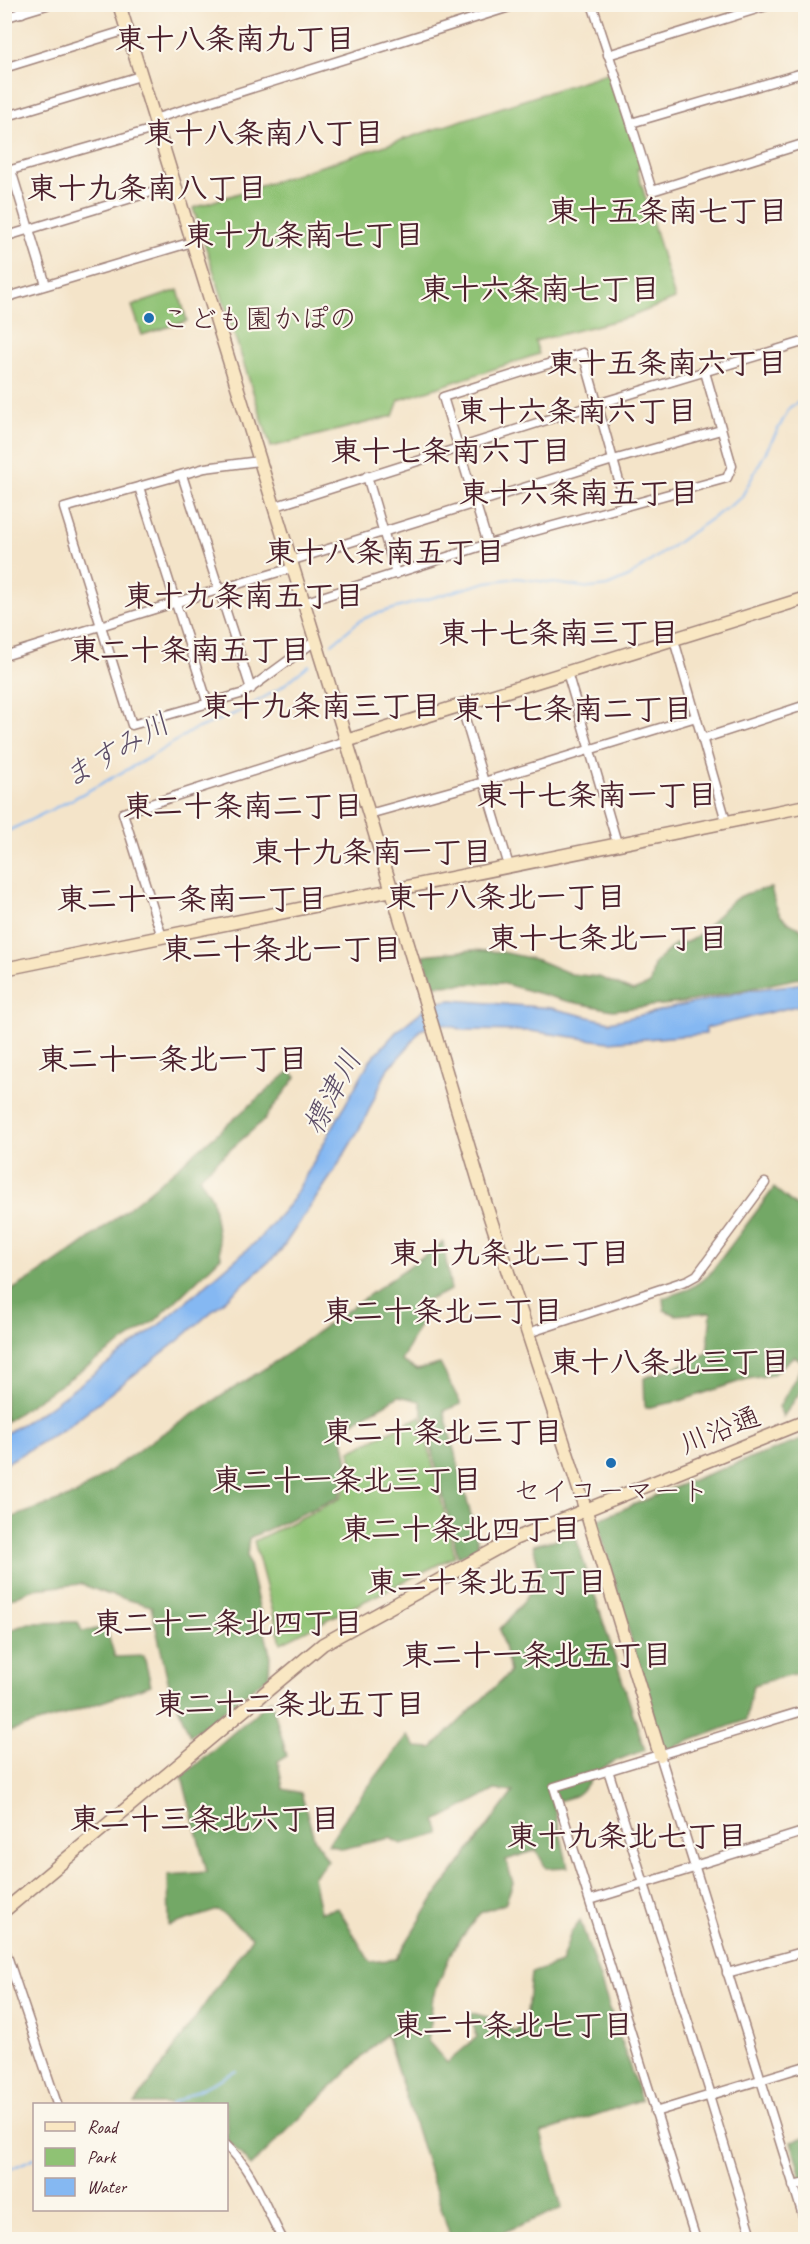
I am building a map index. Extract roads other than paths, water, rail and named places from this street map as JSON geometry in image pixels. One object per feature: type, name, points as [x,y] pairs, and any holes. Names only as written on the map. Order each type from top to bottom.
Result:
[{"type":"street","points":[[4,18],[20,9],[50,4]]},
{"type":"street","points":[[119,4],[369,814],[486,1205],[586,1511],[806,2225]]},
{"type":"street","points":[[46,285],[8,171],[519,4]]},
{"type":"street","points":[[592,4],[652,191],[806,143]]},
{"type":"street","points":[[608,55],[773,4]]},
{"type":"street","points":[[4,68],[127,30]]},
{"type":"street","points":[[631,123],[806,72]]},
{"type":"street","points":[[4,117],[140,76]]},
{"type":"street","points":[[4,237],[174,185]]},
{"type":"street","points":[[4,298],[192,243]]},
{"type":"street","points":[[273,507],[597,404],[806,341]]},
{"type":"street","points":[[488,544],[443,397],[584,353],[626,506]]},
{"type":"street","points":[[303,603],[488,544],[727,478],[732,466],[705,372]]},
{"type":"street","points":[[4,656],[219,590],[476,502],[613,460],[722,430]]},
{"type":"street","points":[[259,461],[205,468],[63,508],[132,726],[251,689],[315,641]]},
{"type":"street","points":[[182,475],[251,689]]},
{"type":"street","points":[[367,476],[396,574]]},
{"type":"street","points":[[139,487],[208,704]]},
{"type":"street","points":[[162,937],[123,813],[806,598]]},
{"type":"street","points":[[674,640],[726,821]]},
{"type":"street","points":[[567,672],[617,843]]},
{"type":"street","points":[[461,705],[509,866]]},
{"type":"street","points":[[702,739],[806,705]]},
{"type":"street","points":[[369,814],[484,782],[696,717]]},
{"type":"street","points":[[4,969],[806,806]]},
{"type":"street","points":[[528,1333],[688,1280],[697,1275],[765,1183]]},
{"type":"street","name":"川沿通","points":[[4,1911],[323,1644],[514,1539],[806,1421]]},
{"type":"street","points":[[696,2240],[554,1787],[806,1710]]},
{"type":"street","points":[[608,1770],[753,2240]]},
{"type":"street","points":[[590,1900],[806,1831]]},
{"type":"street","points":[[4,1947],[57,2103]]},
{"type":"street","points":[[727,1973],[806,1951]]},
{"type":"street","points":[[655,2112],[806,2066]]},
{"type":"street","points":[[228,2147],[238,2157],[259,2190],[283,2240]]},
{"type":"street","points":[[793,2186],[806,2183]]},
{"type":"water","points":[[805,983],[805,1004],[706,1028],[706,1034],[609,1042],[530,1031],[464,1030],[440,1023],[420,1030],[387,1070],[364,1121],[335,1170],[279,1253],[179,1340],[64,1429],[5,1464],[5,1434],[48,1408],[158,1326],[257,1241],[291,1202],[369,1062],[397,1031],[432,1003],[452,1000],[551,1008],[610,1022],[751,990]]},
{"type":"waterway","name":"ますみ川","points":[[332,644],[359,621],[372,615],[487,582],[517,578],[590,588],[607,586],[628,577],[741,498],[790,407],[806,398]]},
{"type":"waterway","name":"ますみ川","points":[[4,833],[152,756],[193,730],[239,712],[280,688],[309,665]]},
{"type":"waterway","points":[[173,2103],[236,2071]]},
{"type":"waterway","points":[[4,2172],[33,2158]]},
{"type":"place","name":"こども園かぽの","points":[[149,318]]},
{"type":"place","name":"セイコーマート","points":[[611,1463]]},
{"type":"district","name":"東十八条南九丁目","points":[[235,39]]},
{"type":"district","name":"東十八条南八丁目","points":[[264,133]]},
{"type":"district","name":"東十九条南八丁目","points":[[147,188]]},
{"type":"district","name":"東十五条南七丁目","points":[[668,211]]},
{"type":"district","name":"東十九条南七丁目","points":[[304,235]]},
{"type":"district","name":"東十六条南七丁目","points":[[540,289]]},
{"type":"district","name":"東十五条南六丁目","points":[[667,363]]},
{"type":"district","name":"東十六条南六丁目","points":[[577,411]]},
{"type":"district","name":"東十七条南六丁目","points":[[451,451]]},
{"type":"district","name":"東十六条南五丁目","points":[[579,493]]},
{"type":"district","name":"東十八条南五丁目","points":[[385,552]]},
{"type":"district","name":"東十九条南五丁目","points":[[244,596]]},
{"type":"district","name":"東十七条南三丁目","points":[[559,633]]},
{"type":"district","name":"東二十条南五丁目","points":[[190,650]]},
{"type":"district","name":"東十九条南三丁目","points":[[321,706]]},
{"type":"district","name":"東十七条南二丁目","points":[[573,709]]},
{"type":"district","name":"東十七条南一丁目","points":[[597,795]]},
{"type":"district","name":"東二十条南二丁目","points":[[243,806]]},
{"type":"district","name":"東十九条南一丁目","points":[[372,852]]},
{"type":"district","name":"東十八条北一丁目","points":[[506,897]]},
{"type":"district","name":"東二十一条南一丁目","points":[[192,899]]},
{"type":"district","name":"東十七条北一丁目","points":[[608,938]]},
{"type":"district","name":"東二十条北一丁目","points":[[282,949]]},
{"type":"district","name":"東二十一条北一丁目","points":[[173,1059]]},
{"type":"district","name":"東十九条北二丁目","points":[[510,1253]]},
{"type":"district","name":"東二十条北二丁目","points":[[443,1311]]},
{"type":"district","name":"東十八条北三丁目","points":[[670,1362]]},
{"type":"district","name":"東二十条北三丁目","points":[[443,1432]]},
{"type":"district","name":"東二十一条北三丁目","points":[[347,1480]]},
{"type":"district","name":"東二十条北四丁目","points":[[461,1529]]},
{"type":"district","name":"東二十条北五丁目","points":[[487,1582]]},
{"type":"district","name":"東二十二条北四丁目","points":[[228,1623]]},
{"type":"district","name":"東二十一条北五丁目","points":[[537,1655]]},
{"type":"district","name":"東二十二条北五丁目","points":[[290,1704]]},
{"type":"district","name":"東二十三条北六丁目","points":[[205,1819]]},
{"type":"district","name":"東十九条北七丁目","points":[[627,1836]]},
{"type":"district","name":"東二十条北七丁目","points":[[513,2025]]},
{"type":"water label","name":"標津川","points":[[332,1092]]}]
